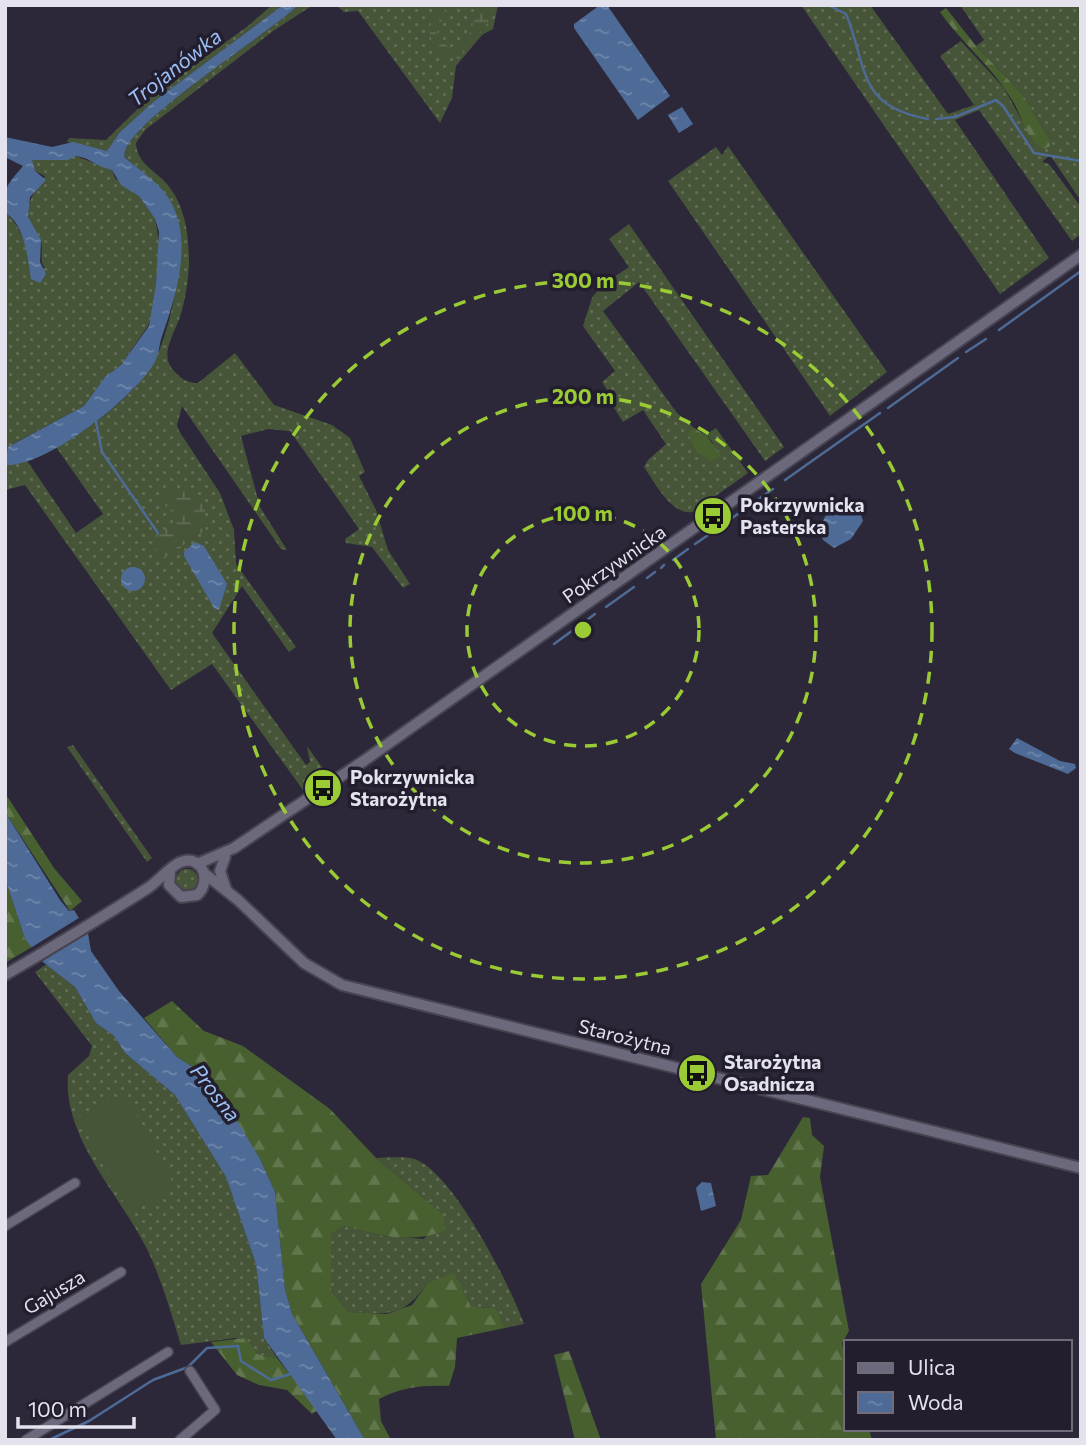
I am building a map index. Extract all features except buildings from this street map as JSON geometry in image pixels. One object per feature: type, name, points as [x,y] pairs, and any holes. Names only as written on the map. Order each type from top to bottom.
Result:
[{"type":"street","name":"Pokrzywnicka","points":[[205,874],[234,848],[489,673],[1081,255]]},
{"type":"street","name":"Pokrzywnicka","points":[[197,863],[234,848]]},
{"type":"street","points":[[147,888],[172,890],[186,898],[201,891],[229,892],[220,871],[225,857]]},
{"type":"street","points":[[5,975],[147,888],[181,861],[197,863],[205,874],[201,891]]},
{"type":"street","points":[[170,872],[172,890]]},
{"type":"street","name":"Starożytna","points":[[205,874],[229,892],[304,963],[342,985],[1081,1168]]},
{"type":"street","points":[[5,1226],[75,1183]]},
{"type":"street","name":"Gajusza","points":[[5,1342],[121,1272]]},
{"type":"street","points":[[26,1440],[168,1352]]},
{"type":"street","points":[[180,1440],[215,1410],[190,1371]]},
{"type":"green space","points":[[272,5],[283,5],[153,102],[119,133],[107,151],[67,142],[69,138],[106,140],[151,96],[248,26]]},
{"type":"green space","points":[[298,5],[313,5],[273,31],[145,130],[136,143],[143,162],[173,193],[182,212],[187,233],[189,265],[186,291],[167,355],[172,368],[185,380],[198,383],[235,353],[274,405],[332,425],[350,438],[365,472],[359,476],[376,510],[388,550],[410,584],[403,588],[372,547],[346,543],[345,539],[359,529],[290,431],[268,429],[241,436],[260,507],[287,550],[281,549],[182,406],[177,425],[179,431],[220,493],[234,530],[236,564],[296,647],[289,652],[242,586],[212,633],[306,765],[310,762],[307,746],[326,773],[303,790],[212,664],[171,690],[25,485],[5,490],[5,465],[26,459],[76,533],[103,514],[56,447],[106,414],[128,395],[147,373],[164,338],[176,290],[179,264],[177,219],[171,203],[156,184],[125,158],[128,144],[169,104]]},
{"type":"green space","points":[[336,5],[498,5],[493,29],[482,35],[456,66],[452,98],[440,123],[358,11],[344,12]]},
{"type":"green space","points":[[440,5],[447,5],[437,33],[440,40],[451,49],[458,49],[471,31],[476,11],[473,5],[491,5],[494,15],[459,59],[443,54],[431,39],[431,24]]},
{"type":"green space","points":[[801,5],[870,5],[948,114],[974,105],[940,56],[961,41],[1004,88],[1032,139],[1050,140],[1023,95],[976,46],[984,40],[960,5],[1081,5],[1081,201],[1050,155],[1042,162],[1049,164],[1081,207],[1081,234],[1072,241],[979,110],[955,120],[1049,258],[1000,294]]},
{"type":"green space","points":[[946,8],[976,46],[1023,95],[1050,140],[1050,146],[1044,149],[1033,140],[1005,89],[940,12]]},
{"type":"green space","points":[[728,146],[887,372],[830,416],[668,181],[716,147],[722,155]]},
{"type":"green space","points":[[76,156],[112,170],[115,178],[139,196],[155,219],[160,248],[153,314],[148,326],[121,365],[105,377],[84,406],[13,444],[5,453],[5,213],[23,238],[29,268],[45,268],[41,241],[32,227],[28,213],[31,200],[45,176],[35,171],[31,160],[62,160]]},
{"type":"green space","points":[[629,224],[784,447],[765,461],[639,282],[603,311],[677,413],[694,428],[688,435],[714,444],[706,435],[716,428],[748,473],[693,512],[685,512],[671,504],[644,467],[666,444],[643,410],[623,422],[604,392],[607,390],[602,382],[615,371],[583,326],[592,298],[608,276],[611,279],[629,267],[609,239]]},
{"type":"green space","points":[[694,428],[706,435],[721,456],[711,461],[697,452],[688,434]]},
{"type":"green space","points":[[180,488],[192,491],[206,507],[203,523],[208,535],[197,532],[173,555],[156,559],[158,533],[171,526],[176,516],[158,499]]},
{"type":"green space","points":[[73,745],[152,858],[147,862],[67,747]]},
{"type":"green space","points":[[5,793],[54,868],[82,901],[70,911],[5,812]]},
{"type":"green space","points":[[187,869],[195,872],[198,880],[195,888],[187,891],[179,888],[176,880],[179,872]]},
{"type":"green space","points":[[5,878],[25,939],[32,947],[5,963]]},
{"type":"green space","points":[[47,964],[75,987],[96,1023],[114,1036],[125,1053],[175,1095],[226,1177],[256,1264],[264,1338],[277,1358],[257,1354],[236,1338],[181,1345],[162,1285],[147,1249],[84,1144],[74,1121],[69,1099],[68,1075],[89,1056],[92,1046],[35,972]]},
{"type":"green space","points":[[172,1001],[204,1031],[243,1046],[330,1109],[376,1158],[443,1214],[446,1230],[432,1235],[394,1237],[343,1226],[331,1235],[331,1291],[349,1312],[387,1314],[412,1305],[428,1283],[454,1273],[471,1307],[496,1308],[505,1328],[457,1338],[455,1367],[449,1386],[413,1388],[379,1399],[381,1421],[391,1440],[365,1440],[292,1314],[285,1289],[275,1192],[260,1159],[202,1073],[177,1057],[144,1018]]},
{"type":"green space","points":[[125,1093],[176,1189],[129,1213],[78,1117]]},
{"type":"green space","points":[[803,1117],[810,1118],[812,1135],[824,1146],[820,1177],[849,1331],[842,1343],[844,1431],[870,1431],[872,1440],[716,1440],[701,1284],[741,1220],[751,1176],[768,1175]]},
{"type":"green space","points":[[376,1158],[414,1159],[429,1168],[445,1184],[494,1258],[524,1324],[505,1328],[496,1308],[471,1307],[428,1283],[410,1303],[394,1311],[349,1312],[331,1291],[331,1235],[343,1226],[384,1236],[424,1239],[443,1214]]},
{"type":"green space","points":[[246,1338],[257,1354],[277,1358],[318,1410],[312,1414],[287,1390],[259,1385],[237,1375],[211,1342]]},
{"type":"green space","points":[[569,1351],[601,1440],[575,1440],[554,1355]]},
{"type":"water","points":[[283,5],[298,5],[169,104],[128,144],[125,158],[167,195],[178,218],[181,235],[182,252],[177,287],[155,362],[129,393],[88,428],[43,455],[22,463],[5,465],[8,447],[84,406],[105,377],[121,365],[149,326],[156,284],[159,232],[155,219],[139,196],[121,185],[112,170],[76,156],[68,160],[32,160],[35,171],[46,180],[30,197],[28,217],[41,240],[40,262],[46,274],[40,283],[31,279],[21,234],[12,218],[5,213],[8,186],[23,166],[5,157],[5,137],[52,147],[73,142],[107,151],[119,133],[153,102]]},
{"type":"water","points":[[600,5],[607,5],[670,96],[638,120],[574,28],[574,24]]},
{"type":"water","points":[[682,107],[693,124],[679,133],[668,115]]},
{"type":"water","points":[[845,502],[860,511],[863,521],[851,539],[834,548],[823,540],[823,522],[829,511]]},
{"type":"water","points":[[195,542],[204,546],[227,584],[219,610],[214,608],[184,556],[184,552]]},
{"type":"water","points":[[133,567],[141,571],[145,579],[141,587],[133,591],[125,587],[121,579],[125,571]]},
{"type":"water","points":[[1017,738],[1060,761],[1075,764],[1076,768],[1068,774],[1015,753],[1009,749]]},
{"type":"water","name":"Prosna","points":[[5,812],[60,900],[69,911],[74,910],[88,933],[91,951],[119,991],[177,1057],[202,1073],[221,1094],[260,1159],[275,1192],[285,1289],[292,1314],[365,1440],[337,1440],[264,1338],[256,1264],[226,1177],[175,1095],[125,1053],[114,1036],[96,1023],[75,987],[43,962],[25,939],[5,878]]},
{"type":"water","points":[[702,1182],[711,1183],[716,1206],[701,1211],[696,1188]]},
{"type":"pier","points":[[82,916],[91,931],[39,963],[29,949]]},
{"type":"waterway","points":[[828,5],[846,14],[868,82],[876,94],[888,105],[928,119]]},
{"type":"waterway","points":[[936,119],[955,117],[996,100],[1003,106],[1034,153],[1081,161]]},
{"type":"waterway","points":[[999,330],[1081,271]]},
{"type":"waterway","points":[[966,352],[986,339]]},
{"type":"waterway","points":[[888,408],[958,358]]},
{"type":"waterway","points":[[785,480],[880,413]]},
{"type":"waterway","points":[[96,422],[102,452],[158,533]]},
{"type":"waterway","points":[[725,523],[773,489]]},
{"type":"waterway","points":[[695,544],[714,531]]},
{"type":"waterway","points":[[673,560],[688,549]]},
{"type":"waterway","points":[[661,568],[664,565]]},
{"type":"waterway","points":[[647,578],[655,572]]},
{"type":"waterway","points":[[606,607],[634,587]]},
{"type":"waterway","points":[[554,644],[595,614]]},
{"type":"waterway","points":[[49,1440],[89,1421],[153,1380],[188,1367],[207,1348],[238,1346],[241,1361],[271,1380],[294,1373]]},
{"type":"place","name":"Pokrzywnicka Pasterska","points":[[713,516]]},
{"type":"place","name":"Pokrzywnicka Starożytna","points":[[323,788]]},
{"type":"place","name":"Starożytna Osadnicza","points":[[697,1073]]},
{"type":"water label","name":"Trojanówka","points":[[175,68]]}]
